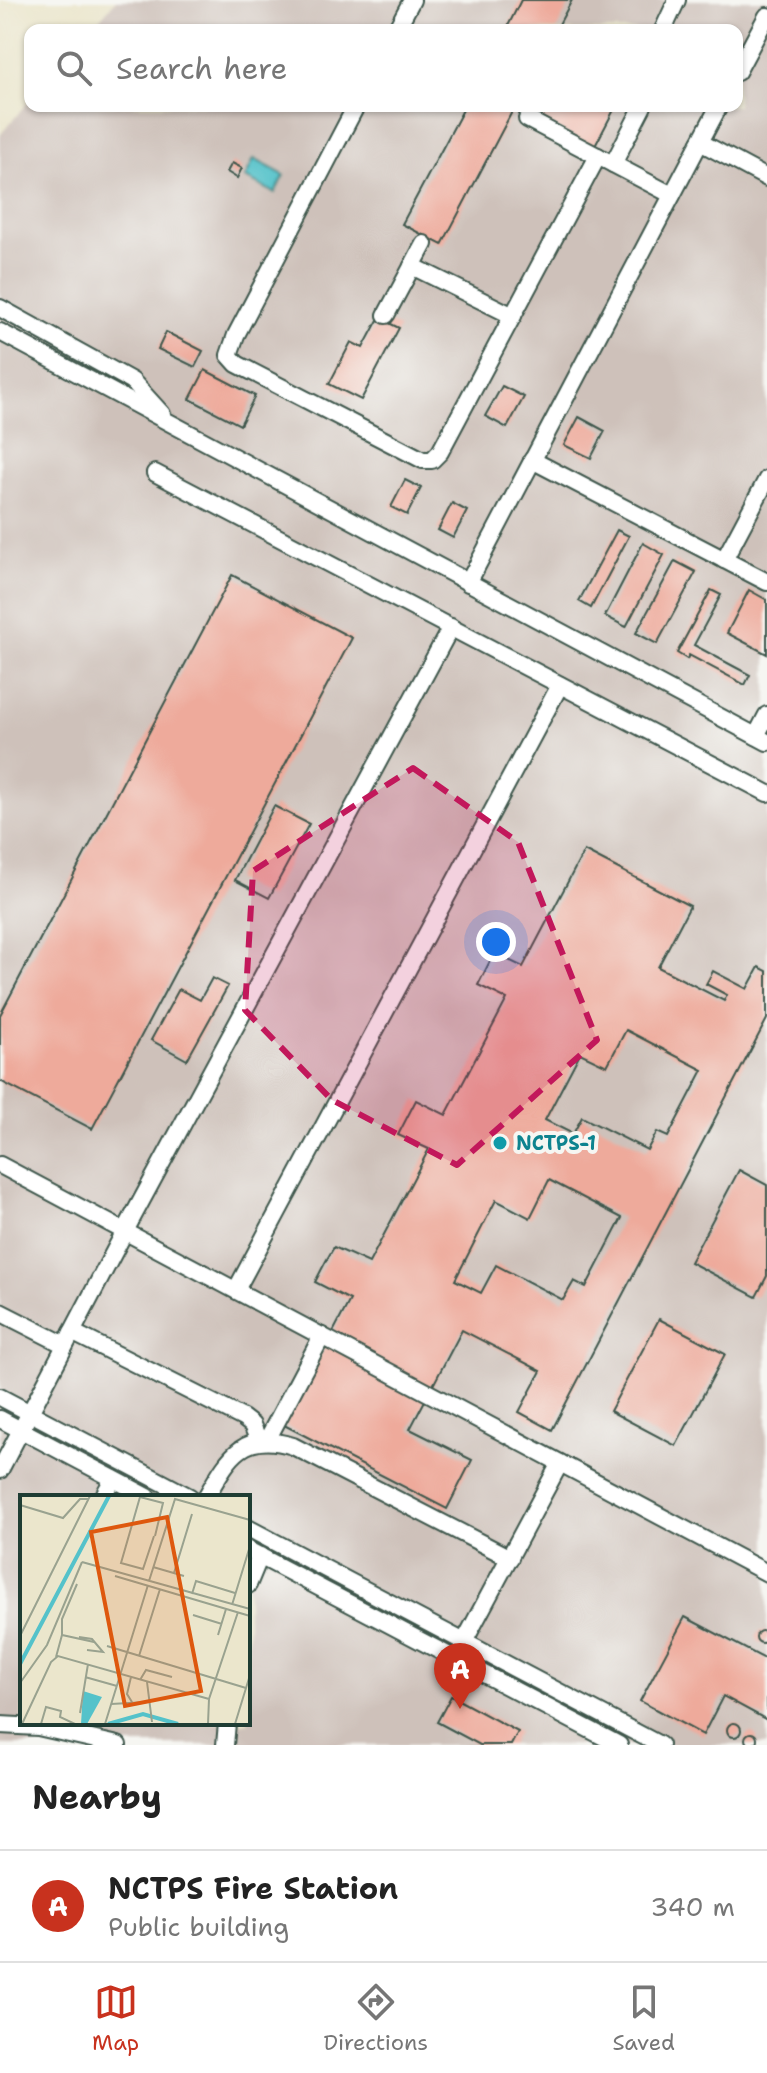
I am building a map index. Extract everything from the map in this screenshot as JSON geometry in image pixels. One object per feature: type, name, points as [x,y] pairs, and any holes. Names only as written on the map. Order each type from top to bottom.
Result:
[{"type":"lane","points":[[399,24],[412,0]]},
{"type":"lane","points":[[666,24],[677,0]]},
{"type":"lane","points":[[743,61],[767,16]]},
{"type":"lane","points":[[353,112],[231,344],[229,355],[428,461],[440,452],[513,316],[605,160],[639,112]]},
{"type":"lane","points":[[468,583],[716,112]]},
{"type":"lane","points":[[527,119],[672,195]]},
{"type":"lane","points":[[700,142],[767,178]]},
{"type":"lane","points":[[386,315],[424,244]]},
{"type":"lane","points":[[412,266],[513,316]]},
{"type":"lane","points":[[0,308],[132,381],[168,421]]},
{"type":"lane","points":[[0,332],[762,739],[767,715]]},
{"type":"lane","points":[[532,460],[767,582]]},
{"type":"lane","points":[[155,473],[767,793]]},
{"type":"lane","points":[[724,560],[767,479]]},
{"type":"lane","points":[[0,1470],[125,1231],[451,627]]},
{"type":"lane","points":[[236,1290],[560,685]]},
{"type":"lane","points":[[0,1165],[767,1573]]},
{"type":"lane","points":[[0,1312],[69,1339],[243,1418],[263,1440]]},
{"type":"lane","points":[[263,1440],[322,1336]]},
{"type":"lane","points":[[0,1397],[186,1495]]},
{"type":"lane","points":[[0,1419],[144,1495]]},
{"type":"lane","points":[[207,1495],[224,1466],[237,1451],[252,1441],[293,1446],[510,1558]]},
{"type":"lane","points":[[464,1642],[560,1463]]},
{"type":"lane","points":[[104,1495],[113,1479]]},
{"type":"lane","points":[[250,1529],[660,1745]]},
{"type":"lane","points":[[250,1574],[254,1553],[619,1745]]},
{"type":"lane","points":[[0,1725],[38,1727],[118,1745]]},
{"type":"lane","points":[[82,1725],[91,1737]]},
{"type":"lane","points":[[225,1745],[227,1725]]},
{"type":"highlighted area","points":[[413,768],[518,842],[597,1040],[457,1165],[332,1100],[245,1010],[253,871]]},
{"type":"shaded area","points":[[116,0],[767,0],[767,1745],[0,1745],[0,135],[24,107],[24,112],[743,112],[743,24],[95,24]]},
{"type":"water","points":[[254,159],[284,175],[275,193],[245,178]]},
{"type":"building","points":[[521,0],[572,0],[559,24],[509,24]]},
{"type":"building","points":[[462,112],[512,112],[442,245],[402,224]]},
{"type":"building","points":[[529,112],[613,112],[594,148]]},
{"type":"building","points":[[232,163],[242,168],[237,178],[227,172]]},
{"type":"building","points":[[379,318],[399,328],[361,400],[329,384],[351,342],[363,348]]},
{"type":"building","points":[[166,332],[203,351],[195,367],[158,349]]},
{"type":"building","points":[[205,370],[255,396],[240,425],[190,399]]},
{"type":"building","points":[[502,386],[524,397],[507,428],[485,416]]},
{"type":"building","points":[[579,417],[605,431],[591,458],[564,445]]},
{"type":"building","points":[[405,480],[421,488],[407,515],[391,507]]},
{"type":"building","points":[[452,503],[467,511],[453,538],[438,530]]},
{"type":"building","points":[[617,530],[629,536],[591,608],[579,601]]},
{"type":"building","points":[[643,543],[664,555],[626,627],[605,616]]},
{"type":"building","points":[[675,561],[696,572],[657,644],[636,633]]},
{"type":"building","points":[[232,575],[352,638],[92,1129],[0,1081],[0,1015]]},
{"type":"building","points":[[711,590],[721,595],[694,645],[750,675],[745,685],[689,655],[687,659],[677,653]]},
{"type":"building","points":[[749,590],[767,600],[767,654],[727,633]]},
{"type":"building","points":[[274,806],[309,824],[269,898],[235,880]]},
{"type":"building","points":[[584,851],[690,906],[658,967],[724,1001],[727,995],[706,984],[713,971],[747,989],[759,967],[767,971],[767,1019],[552,1430],[519,1412],[541,1371],[462,1330],[410,1429],[472,1460],[447,1509],[284,1425],[350,1300],[315,1282],[334,1247],[369,1263],[429,1149],[398,1135],[416,1100],[446,1115],[507,999],[478,985],[494,953],[523,967]],"holes":[[[626,1030],[703,1070],[668,1137],[657,1132],[647,1150],[582,1117],[573,1134],[545,1120],[580,1053],[607,1066]],[[549,1180],[622,1218],[586,1287],[574,1281],[563,1300],[496,1265],[481,1293],[455,1280],[496,1200],[530,1218]]]},
{"type":"building","points":[[212,978],[228,986],[187,1060],[151,1040],[179,989],[200,1000]]},
{"type":"building","points":[[739,1170],[767,1185],[767,1276],[756,1297],[690,1262]]},
{"type":"building","points":[[659,1319],[725,1354],[676,1446],[610,1411]]},
{"type":"building","points":[[685,1617],[767,1660],[767,1720],[723,1696],[703,1735],[640,1701]]},
{"type":"building","points":[[762,1631],[768,1637],[762,1643],[756,1637]]},
{"type":"building","points":[[451,1696],[518,1732],[511,1745],[480,1745],[437,1722]]},
{"type":"building","points":[[734,1723],[741,1730],[734,1737],[727,1730]]},
{"type":"building","points":[[746,1734],[756,1734],[756,1744],[746,1744]]},
{"type":"place","name":"NCTPS-1","points":[[500,1143]]},
{"type":"place","name":"NCTPS Fire Station","points":[[460,1709]]}]
